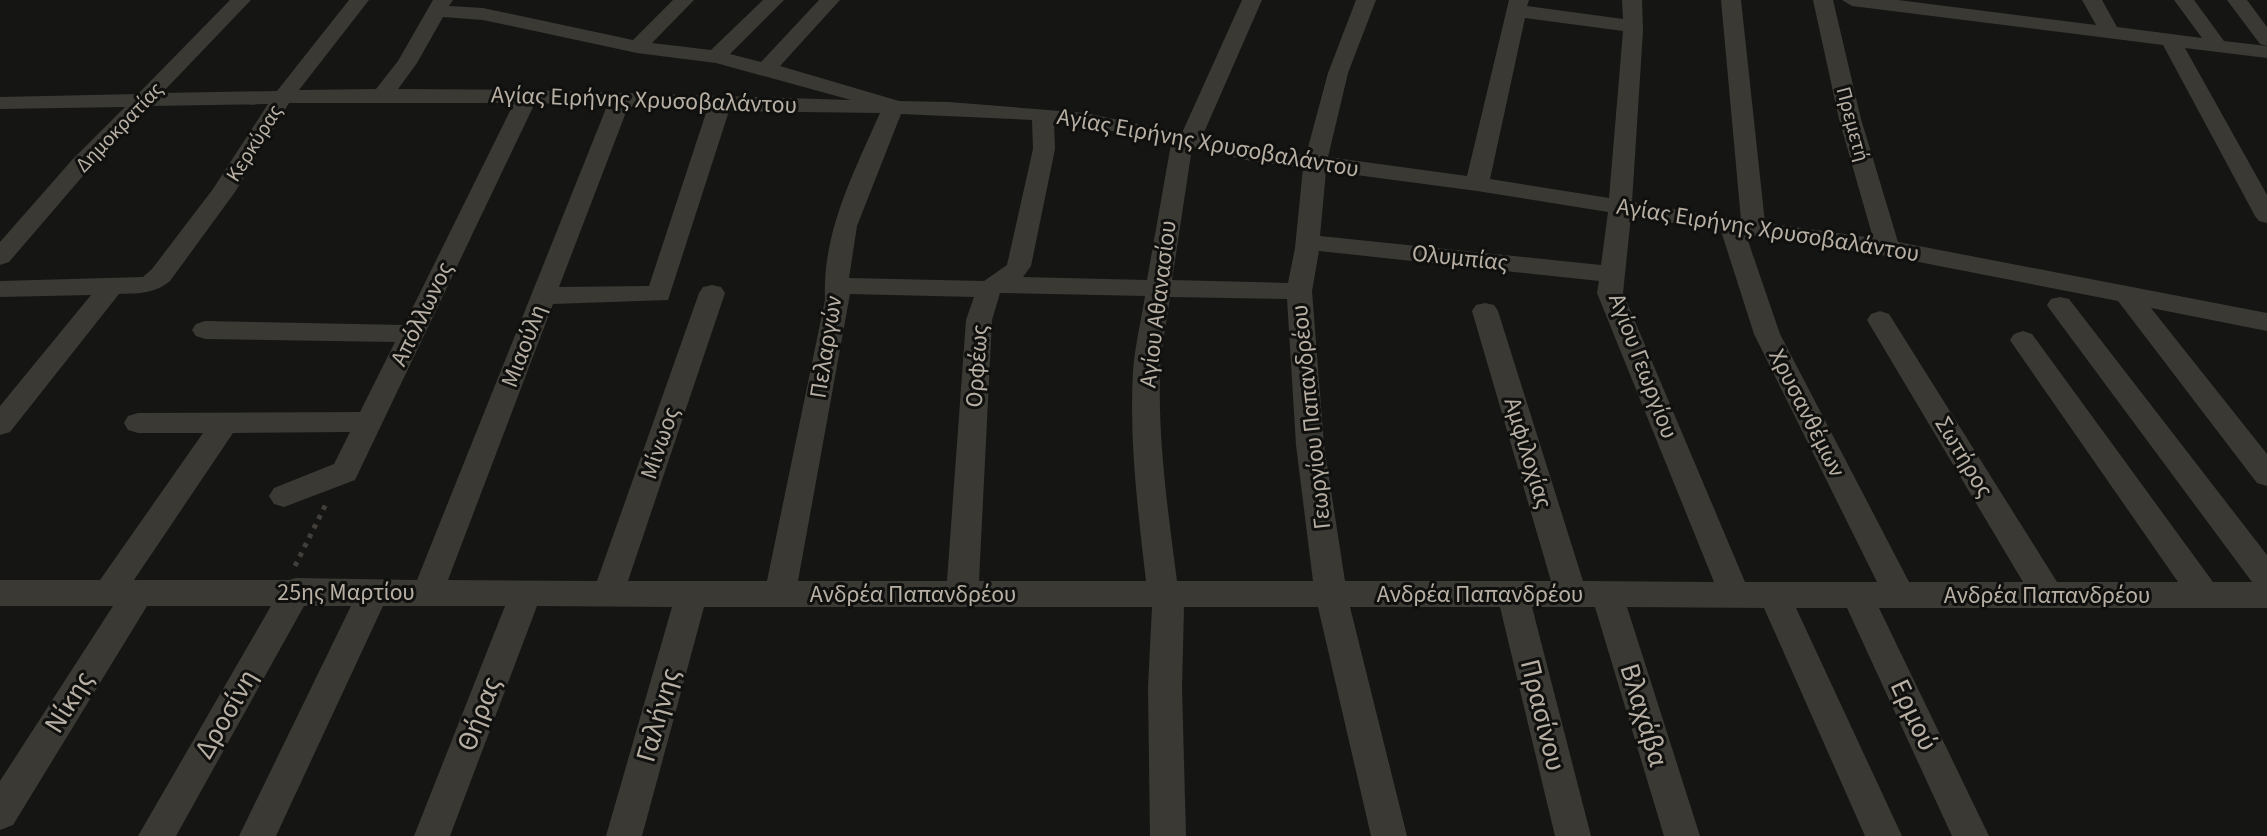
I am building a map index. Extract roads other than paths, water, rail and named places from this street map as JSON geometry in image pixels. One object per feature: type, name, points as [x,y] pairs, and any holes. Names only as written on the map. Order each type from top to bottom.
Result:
[{"type":"street","name":"Δημοκρατίας","points":[[0,257],[80,166],[241,0]]},
{"type":"street","name":"Κερκύρας","points":[[112,286],[149,285],[161,275],[223,192],[282,98],[359,0]]},
{"type":"street","points":[[483,14],[499,0]]},
{"type":"street","points":[[636,47],[684,0]]},
{"type":"street","points":[[716,57],[774,0]]},
{"type":"street","points":[[766,69],[830,0]]},
{"type":"street","name":"Αγίου Αθανασίου","points":[[1168,836],[1165,594],[1151,501],[1147,368],[1178,158],[1252,0]]},
{"type":"street","name":"Γεωργίου Παπανδρέου","points":[[1366,0],[1338,73],[1315,163],[1299,290],[1310,445],[1331,594],[1389,836]]},
{"type":"street","name":"Αγίου Γεωργίου","points":[[1632,0],[1633,26],[1620,207],[1610,293],[1735,595]]},
{"type":"street","name":"Χρυσανθέμων","points":[[1731,0],[1743,227],[1767,334],[1900,595]]},
{"type":"street","name":"Πρεμετή","points":[[1824,0],[1850,119],[1888,248]]},
{"type":"street","points":[[1852,0],[2267,52]]},
{"type":"street","points":[[2006,0],[2015,20]]},
{"type":"street","points":[[2092,0],[2110,32]]},
{"type":"street","points":[[2184,0],[2218,46]]},
{"type":"street","points":[[2238,0],[2267,40]]},
{"type":"street","points":[[382,95],[407,63],[440,6],[636,47],[716,57],[894,106]]},
{"type":"street","points":[[1477,184],[1519,6],[1633,26]]},
{"type":"street","points":[[2170,39],[2267,216]]},
{"type":"street","name":"Αγίας Ειρήνης Χρυσοβαλάντου","points":[[146,100],[382,95],[528,96],[720,104],[894,106],[1085,119],[1251,154],[1477,184],[1888,248],[2267,322]]},
{"type":"street","name":"Απόλλωνος","points":[[284,496],[345,472],[528,96]]},
{"type":"street","points":[[1,104],[146,100]]},
{"type":"street","name":"Μιαούλη","points":[[428,592],[620,100]]},
{"type":"street","points":[[543,296],[659,294],[720,104]]},
{"type":"street","name":"Πελαργών","points":[[780,594],[838,300],[838,251],[894,106]]},
{"type":"street","points":[[992,287],[1013,274],[1019,266],[1044,149],[1043,115]]},
{"type":"street","name":"Ολυμπίας","points":[[1307,242],[1612,274]]},
{"type":"street","points":[[0,289],[112,286]]},
{"type":"street","points":[[0,425],[112,286]]},
{"type":"street","points":[[836,286],[1299,290]]},
{"type":"street","name":"Ορφέως","points":[[962,594],[979,320],[992,287]]},
{"type":"street","name":"Μίνωος","points":[[608,593],[712,293]]},
{"type":"street","points":[[2127,295],[2267,475]]},
{"type":"street","points":[[2060,305],[2267,578]]},
{"type":"street","name":"Αμφιλοχίας","points":[[1485,311],[1571,594]]},
{"type":"street","name":"Σωτήρος","points":[[1880,320],[2048,595]]},
{"type":"street","points":[[205,330],[412,334]]},
{"type":"street","points":[[2023,340],[2205,595]]},
{"type":"street","points":[[138,423],[369,422]]},
{"type":"street","name":"Νίκης","points":[[0,813],[124,592],[225,423]]},
{"type":"street","name":"25ης Μαρτίου","points":[[0,593],[289,591],[692,594]]},
{"type":"street","name":"Δροσίνη","points":[[156,836],[289,591]]},
{"type":"street","points":[[257,836],[374,592]]},
{"type":"street","name":"Θήρας","points":[[432,836],[526,593]]},
{"type":"street","name":"Ανδρέα Παπανδρέου","points":[[692,594],[2267,595]]},
{"type":"street","name":"Γαλήνης","points":[[624,836],[692,594]]},
{"type":"street","name":"Πρασίνου","points":[[1513,594],[1573,836]]},
{"type":"street","name":"Βλαχάβα","points":[[1607,594],[1682,836]]},
{"type":"street","points":[[1774,595],[1884,836]]},
{"type":"street","name":"Ερμού","points":[[1857,595],[1971,836]]}]
